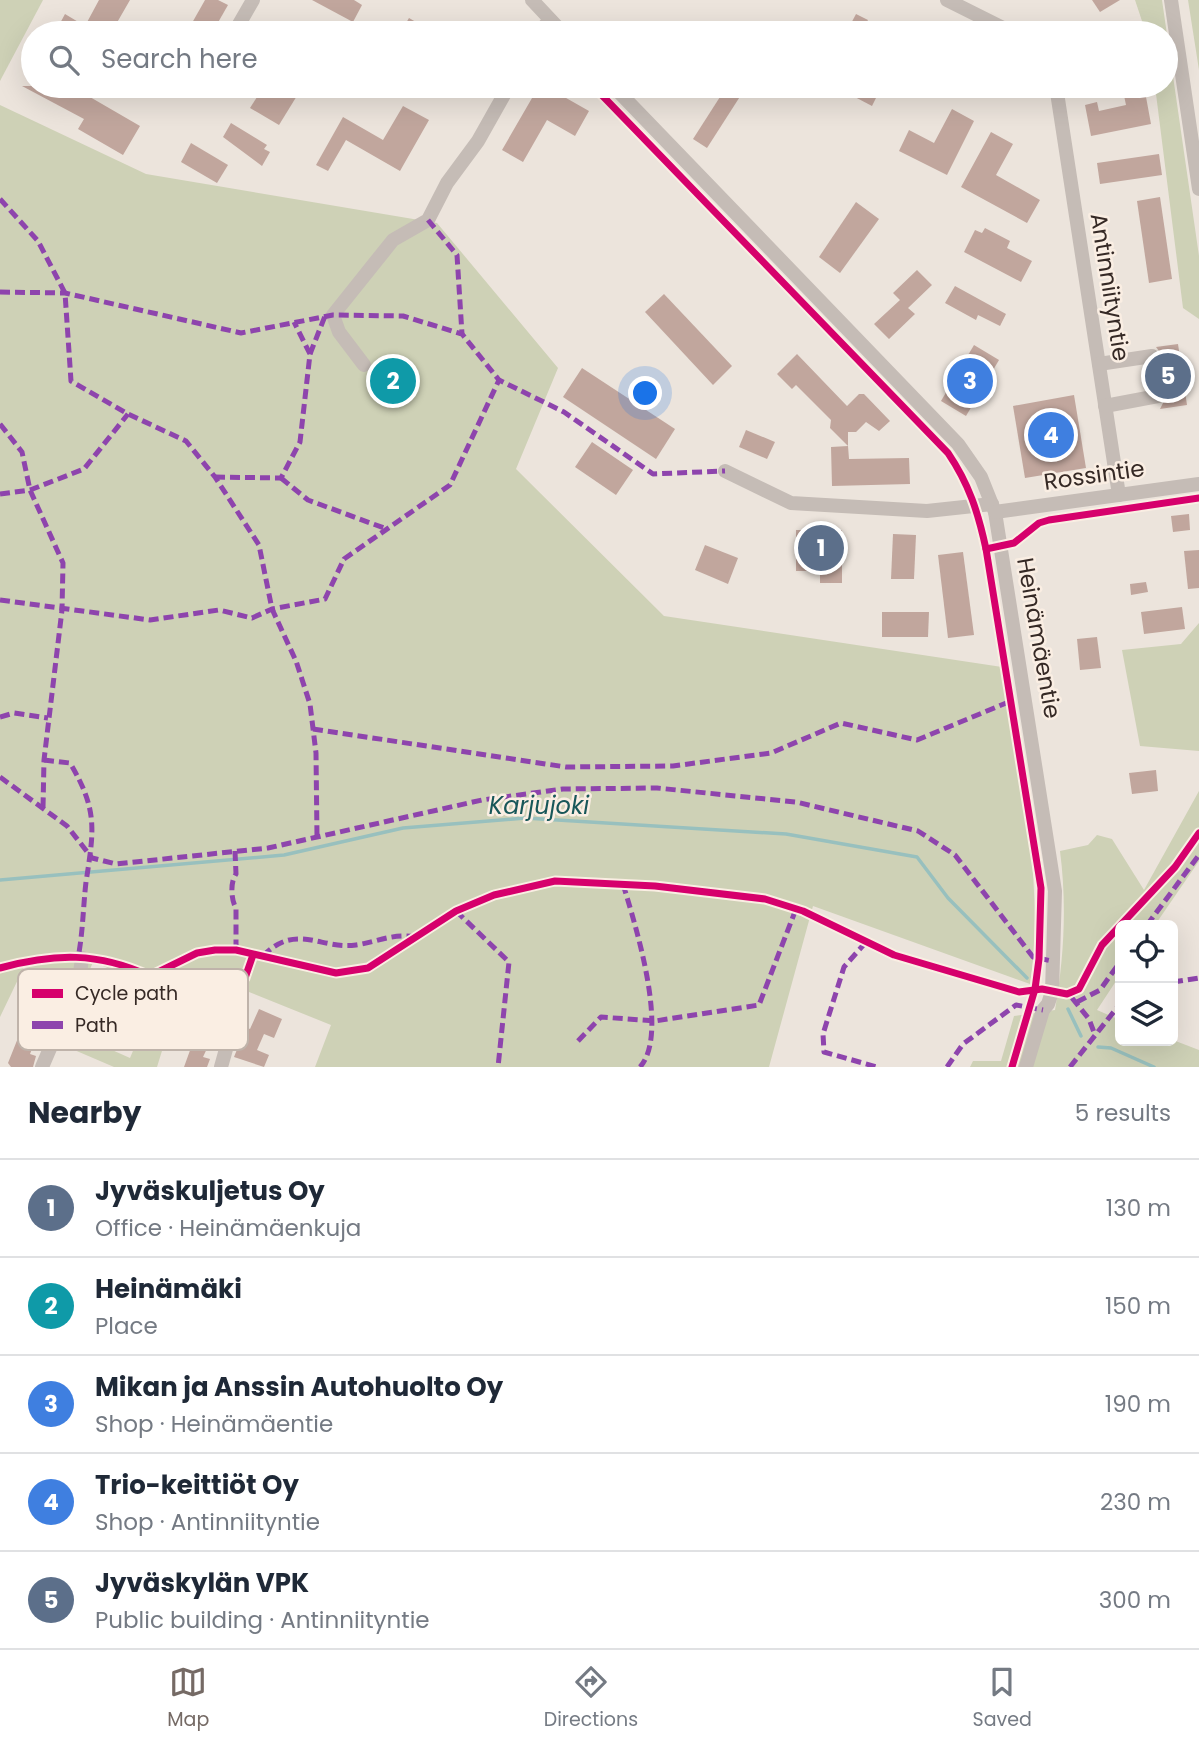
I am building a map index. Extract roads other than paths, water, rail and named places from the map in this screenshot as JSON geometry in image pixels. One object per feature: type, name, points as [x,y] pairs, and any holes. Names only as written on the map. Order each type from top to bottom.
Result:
[{"type":"street","points":[[241,21],[253,0]]},
{"type":"street","points":[[531,0],[550,20]]},
{"type":"street","points":[[947,0],[989,21]]},
{"type":"street","points":[[1171,0],[1174,21]]},
{"type":"street","points":[[1178,47],[1199,189]]},
{"type":"street","points":[[364,365],[340,332],[333,314],[393,240],[428,220],[447,183],[478,141],[502,98]]},
{"type":"street","name":"Heinämäentie","points":[[625,98],[958,443],[981,477],[993,508],[1050,848],[1056,920],[1051,967],[1041,994],[1043,1010],[1026,1067]]},
{"type":"street","name":"Antinniityntie","points":[[1058,98],[1119,495]]},
{"type":"street","points":[[1099,364],[1152,356]]},
{"type":"street","points":[[1105,406],[1158,396]]},
{"type":"street","name":"Rossintie","points":[[724,471],[791,503],[927,511],[993,508],[1199,484]]},
{"type":"street","points":[[81,969],[82,958]]},
{"type":"street","points":[[43,1067],[50,1050]]},
{"type":"street","points":[[220,1067],[225,1050]]},
{"type":"waterway","name":"Karjujoki","points":[[0,880],[284,855],[403,828],[525,818],[786,834],[917,857],[948,898],[1027,978]]},
{"type":"waterway","name":"Karjujoki","points":[[1068,1009],[1081,1036]]},
{"type":"waterway","name":"Karjujoki","points":[[1098,1047],[1111,1048],[1154,1067]]},
{"type":"place","name":"Jyväskylän VPK","points":[[1168,376]]},
{"type":"place","name":"Heinämäki","points":[[393,381]]},
{"type":"place","name":"Mikan ja Anssin Autohuolto Oy","points":[[970,381]]},
{"type":"place","name":"Trio-keittiöt Oy","points":[[1051,435]]},
{"type":"place","name":"Jyväskuljetus Oy","points":[[821,548]]}]
